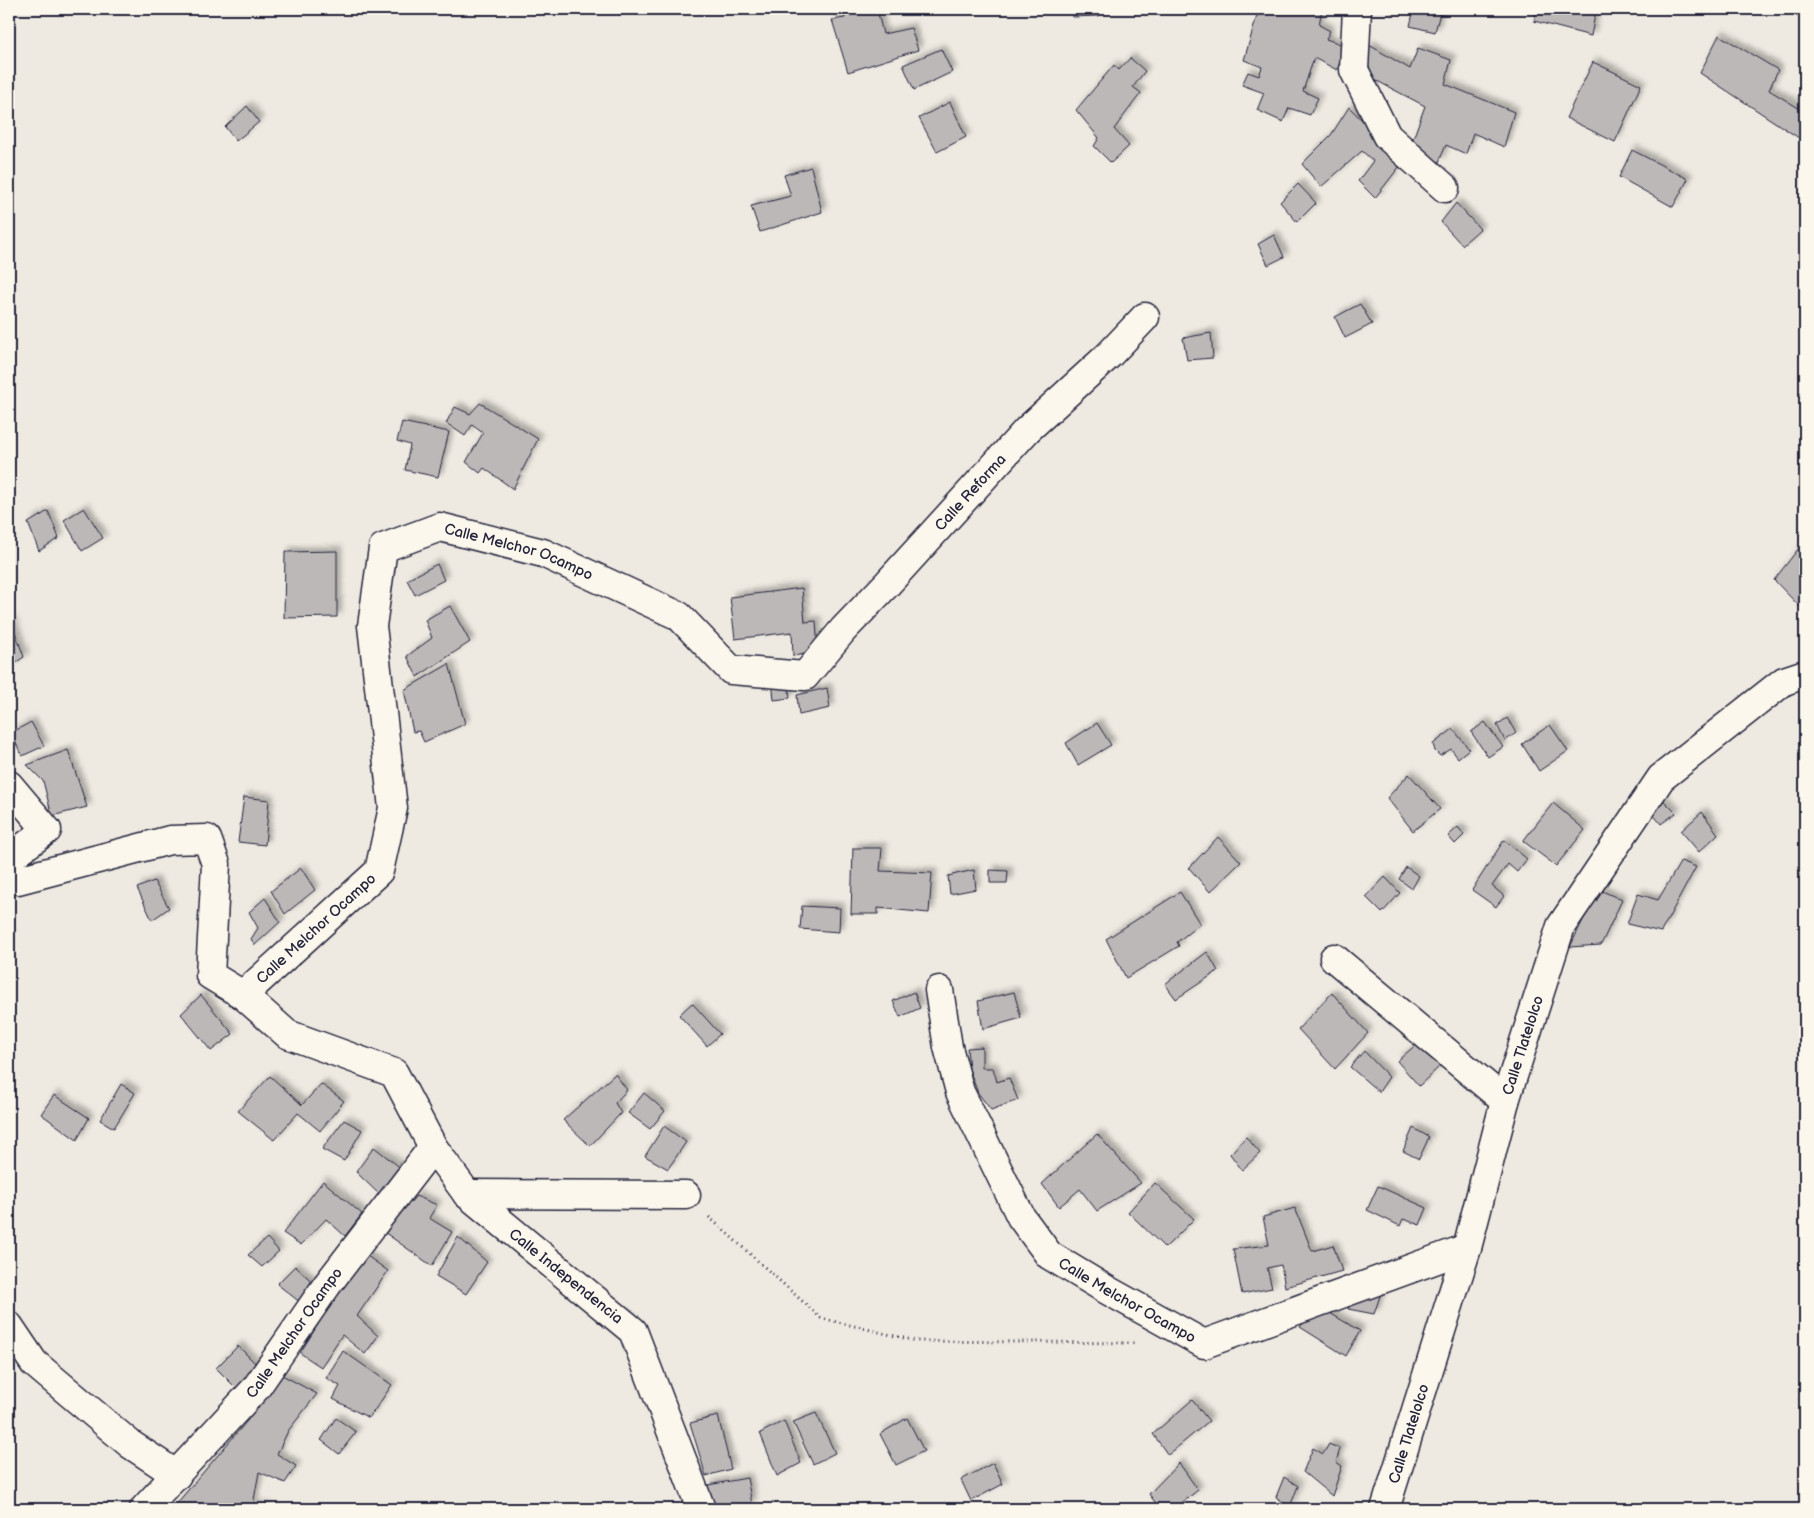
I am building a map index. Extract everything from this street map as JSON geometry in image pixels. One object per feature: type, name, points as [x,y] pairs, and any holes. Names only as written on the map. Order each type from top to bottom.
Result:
[{"type":"street","points":[[1357,9],[1354,70],[1387,136],[1445,188]]},
{"type":"street","name":"Calle Reforma","points":[[805,676],[843,630],[1026,430],[1109,355],[1145,317]]},
{"type":"street","name":"Calle Melchor Ocampo","points":[[144,1509],[256,1388],[327,1285],[433,1147],[394,1073],[287,1034],[243,995],[379,870],[393,808],[372,626],[383,548],[440,527],[543,553],[679,616],[731,670],[805,676]]},
{"type":"street","name":"Calle Tlatelolco","points":[[1385,1509],[1467,1248],[1505,1101],[1561,926],[1661,778],[1784,681],[1805,674]]},
{"type":"street","points":[[9,784],[47,830],[9,858]]},
{"type":"street","points":[[9,868],[18,880],[170,840],[207,839],[216,864],[210,975],[243,995]]},
{"type":"street","points":[[1334,958],[1505,1101]]},
{"type":"street","name":"Calle Melchor Ocampo","points":[[939,990],[948,1047],[960,1092],[1021,1217],[1049,1254],[1107,1290],[1204,1344],[1467,1248]]},
{"type":"street","name":"Calle Independencia","points":[[433,1147],[467,1194],[633,1331],[701,1509]]},
{"type":"street","points":[[467,1194],[686,1195]]},
{"type":"street","points":[[9,1326],[34,1363],[130,1444],[177,1474]]},
{"type":"path","points":[[686,1195],[820,1318],[916,1342],[1135,1343]]},
{"type":"building","points":[[843,9],[877,9],[883,34],[911,28],[918,50],[848,72],[832,20],[845,18]]},
{"type":"building","points":[[1071,9],[1099,9],[1099,16],[1072,17]]},
{"type":"building","points":[[1259,9],[1322,9],[1319,25],[1330,31],[1326,39],[1346,46],[1337,70],[1314,58],[1303,91],[1318,98],[1310,115],[1289,108],[1283,122],[1257,110],[1264,93],[1242,85],[1248,72],[1259,76],[1262,67],[1244,60]]},
{"type":"building","points":[[1381,9],[1394,9],[1393,13]]},
{"type":"building","points":[[1414,9],[1441,9],[1435,32],[1410,26]]},
{"type":"building","points":[[1536,9],[1596,9],[1591,36],[1534,21]]},
{"type":"building","points":[[1719,35],[1778,70],[1769,90],[1805,112],[1805,142],[1700,73]]},
{"type":"building","points":[[1369,45],[1410,69],[1418,48],[1451,60],[1445,84],[1514,112],[1504,147],[1473,133],[1466,154],[1446,145],[1439,162],[1410,147],[1425,106],[1379,82],[1371,80],[1361,64]]},
{"type":"building","points":[[941,49],[952,72],[914,90],[903,65]]},
{"type":"building","points":[[1130,58],[1145,71],[1133,87],[1141,93],[1114,129],[1129,146],[1111,163],[1094,146],[1099,138],[1076,110],[1114,65],[1119,70]]},
{"type":"building","points":[[1593,62],[1641,85],[1615,142],[1566,118]]},
{"type":"building","points":[[950,102],[966,137],[937,152],[919,118]]},
{"type":"building","points":[[247,106],[259,122],[236,141],[225,127]]},
{"type":"building","points":[[1349,107],[1403,162],[1375,198],[1358,181],[1373,161],[1362,151],[1321,187],[1302,164],[1331,135]]},
{"type":"building","points":[[1632,150],[1688,179],[1673,207],[1619,177]]},
{"type":"building","points":[[811,167],[822,212],[760,232],[751,206],[791,196],[784,175]]},
{"type":"building","points":[[1298,184],[1316,203],[1297,222],[1280,202]]},
{"type":"building","points":[[1456,203],[1480,229],[1462,245],[1441,222]]},
{"type":"building","points":[[1274,235],[1284,257],[1268,265],[1258,244]]},
{"type":"building","points":[[1360,304],[1372,324],[1345,338],[1335,317]]},
{"type":"building","points":[[1211,333],[1213,358],[1187,360],[1183,338]]},
{"type":"building","points":[[480,403],[538,439],[513,489],[484,468],[480,473],[466,462],[483,433],[472,425],[465,436],[446,423],[455,407],[470,414]]},
{"type":"building","points":[[402,422],[449,432],[438,477],[405,470],[410,445],[397,441]]},
{"type":"building","points":[[84,508],[103,538],[82,551],[64,520]]},
{"type":"building","points":[[48,511],[59,538],[39,551],[28,523]]},
{"type":"building","points":[[1799,548],[1805,555],[1805,608],[1800,607],[1774,580]]},
{"type":"building","points":[[337,551],[337,617],[284,618],[285,552]]},
{"type":"building","points":[[437,564],[444,580],[415,595],[407,580]]},
{"type":"building","points":[[802,588],[805,622],[816,621],[818,652],[793,656],[792,632],[735,639],[730,597]]},
{"type":"building","points":[[450,606],[470,642],[417,677],[407,656],[432,638],[425,620]]},
{"type":"building","points":[[11,621],[24,657],[9,667],[9,623]]},
{"type":"building","points":[[449,664],[465,724],[424,742],[419,731],[413,732],[404,690]]},
{"type":"building","points":[[788,679],[790,698],[774,700],[772,681]]},
{"type":"building","points":[[827,688],[830,708],[799,715],[797,695]]},
{"type":"building","points":[[1507,718],[1516,733],[1505,741],[1497,725]]},
{"type":"building","points":[[31,722],[44,746],[22,756],[11,733]]},
{"type":"building","points":[[1485,722],[1503,747],[1488,757],[1471,732]]},
{"type":"building","points":[[1097,723],[1111,745],[1078,765],[1066,743]]},
{"type":"building","points":[[1550,725],[1568,751],[1539,771],[1522,744]]},
{"type":"building","points":[[1453,729],[1469,749],[1458,758],[1451,749],[1440,756],[1435,751],[1433,744]]},
{"type":"building","points":[[68,750],[87,807],[52,816],[43,781],[27,765]]},
{"type":"building","points":[[1409,774],[1440,809],[1413,831],[1387,798]]},
{"type":"building","points":[[244,797],[269,800],[265,845],[238,842]]},
{"type":"building","points":[[1663,800],[1676,813],[1661,824],[1651,812]]},
{"type":"building","points":[[1553,803],[1585,830],[1556,866],[1523,841]]},
{"type":"building","points":[[1702,812],[1718,834],[1699,852],[1681,831]]},
{"type":"building","points":[[1458,827],[1464,835],[1455,844],[1448,836]]},
{"type":"building","points":[[1218,837],[1241,862],[1210,892],[1189,868]]},
{"type":"building","points":[[1504,840],[1527,859],[1517,872],[1508,864],[1492,886],[1504,896],[1496,907],[1472,890]]},
{"type":"building","points":[[853,848],[882,848],[880,871],[932,873],[929,913],[878,908],[878,914],[851,914]]},
{"type":"building","points":[[1681,861],[1696,867],[1661,932],[1627,924],[1638,894],[1658,900]]},
{"type":"building","points":[[1406,867],[1419,876],[1412,889],[1399,879]]},
{"type":"building","points":[[301,868],[315,890],[285,914],[271,891]]},
{"type":"building","points":[[974,870],[976,889],[950,894],[948,876]]},
{"type":"building","points":[[990,870],[1008,871],[1007,883],[990,883]]},
{"type":"building","points":[[1385,877],[1400,893],[1382,913],[1366,897]]},
{"type":"building","points":[[154,881],[169,908],[152,920],[137,888]]},
{"type":"building","points":[[1598,889],[1622,900],[1601,945],[1570,947]]},
{"type":"building","points":[[1180,892],[1200,924],[1177,942],[1179,946],[1126,978],[1106,939]]},
{"type":"building","points":[[265,898],[280,922],[255,945],[251,939],[258,928],[249,912]]},
{"type":"building","points":[[802,906],[840,908],[839,932],[800,929]]},
{"type":"building","points":[[1207,952],[1218,971],[1176,999],[1165,984]]},
{"type":"building","points":[[914,992],[920,1008],[900,1017],[893,1001]]},
{"type":"building","points":[[1014,992],[1021,1018],[983,1029],[978,1001]]},
{"type":"building","points":[[1332,993],[1368,1033],[1335,1069],[1298,1029]]},
{"type":"building","points":[[201,995],[233,1034],[211,1051],[181,1014]]},
{"type":"building","points":[[692,1003],[720,1034],[707,1046],[679,1015]]},
{"type":"building","points":[[1418,1043],[1442,1064],[1419,1086],[1397,1061]]},
{"type":"building","points":[[982,1047],[982,1068],[993,1068],[997,1082],[1009,1078],[1018,1100],[991,1110],[978,1093],[969,1069],[967,1048]]},
{"type":"building","points":[[1364,1051],[1389,1077],[1379,1092],[1350,1067]]},
{"type":"building","points":[[615,1074],[627,1090],[615,1103],[621,1113],[590,1146],[563,1120]]},
{"type":"building","points":[[270,1076],[302,1105],[321,1084],[344,1101],[320,1131],[298,1113],[274,1140],[238,1111]]},
{"type":"building","points":[[121,1084],[135,1093],[114,1128],[100,1120]]},
{"type":"building","points":[[644,1093],[665,1111],[650,1129],[628,1113]]},
{"type":"building","points":[[54,1095],[89,1118],[77,1140],[41,1114]]},
{"type":"building","points":[[344,1120],[362,1130],[344,1161],[322,1149]]},
{"type":"building","points":[[664,1126],[686,1142],[668,1169],[645,1156]]},
{"type":"building","points":[[1413,1128],[1429,1137],[1419,1159],[1403,1151]]},
{"type":"building","points":[[1097,1134],[1141,1183],[1097,1211],[1080,1189],[1059,1207],[1042,1184]]},
{"type":"building","points":[[1246,1137],[1260,1153],[1242,1170],[1230,1154]]},
{"type":"building","points":[[374,1147],[402,1169],[381,1196],[356,1172]]},
{"type":"building","points":[[323,1181],[362,1214],[345,1236],[326,1219],[301,1245],[283,1233]]},
{"type":"building","points":[[1155,1183],[1194,1219],[1165,1248],[1128,1212]]},
{"type":"building","points":[[1378,1186],[1427,1208],[1420,1225],[1403,1219],[1400,1226],[1367,1210]]},
{"type":"building","points":[[416,1196],[437,1205],[429,1218],[452,1232],[432,1266],[384,1232]]},
{"type":"building","points":[[1295,1208],[1312,1251],[1333,1245],[1342,1271],[1285,1287],[1281,1265],[1267,1268],[1272,1288],[1242,1294],[1233,1249],[1269,1245],[1263,1217]]},
{"type":"building","points":[[458,1237],[487,1262],[466,1294],[436,1276]]},
{"type":"building","points":[[267,1238],[279,1251],[262,1267],[248,1255]]},
{"type":"building","points":[[363,1253],[388,1271],[357,1316],[378,1336],[365,1354],[342,1335],[321,1367],[300,1353]]},
{"type":"building","points":[[295,1266],[318,1287],[301,1303],[277,1284]]},
{"type":"building","points":[[1381,1293],[1374,1314],[1348,1309],[1353,1294]]},
{"type":"building","points":[[1318,1306],[1360,1331],[1346,1356],[1300,1327]]},
{"type":"building","points":[[238,1346],[261,1369],[237,1389],[216,1368]]},
{"type":"building","points":[[343,1351],[392,1385],[369,1418],[333,1399],[340,1386],[326,1378]]},
{"type":"building","points":[[282,1375],[317,1394],[288,1431],[277,1454],[296,1466],[285,1483],[259,1472],[253,1505],[271,1509],[172,1509],[247,1421]]},
{"type":"building","points":[[1192,1400],[1209,1421],[1168,1455],[1153,1434]]},
{"type":"building","points":[[816,1413],[835,1453],[813,1464],[793,1422]]},
{"type":"building","points":[[718,1416],[731,1469],[706,1476],[690,1423]]},
{"type":"building","points":[[336,1418],[356,1432],[339,1454],[321,1440]]},
{"type":"building","points":[[907,1418],[924,1451],[896,1465],[880,1434]]},
{"type":"building","points":[[784,1421],[801,1463],[777,1476],[760,1433]]},
{"type":"building","points":[[1329,1444],[1340,1449],[1336,1462],[1342,1466],[1332,1496],[1303,1472],[1313,1448],[1323,1454]]},
{"type":"building","points":[[993,1463],[1003,1484],[971,1501],[961,1480]]},
{"type":"building","points":[[1179,1463],[1198,1490],[1174,1509],[1160,1509],[1149,1494]]},
{"type":"building","points":[[1284,1477],[1298,1486],[1290,1507],[1276,1497]]},
{"type":"building","points":[[747,1478],[752,1504],[730,1509],[713,1509],[708,1485]]}]
